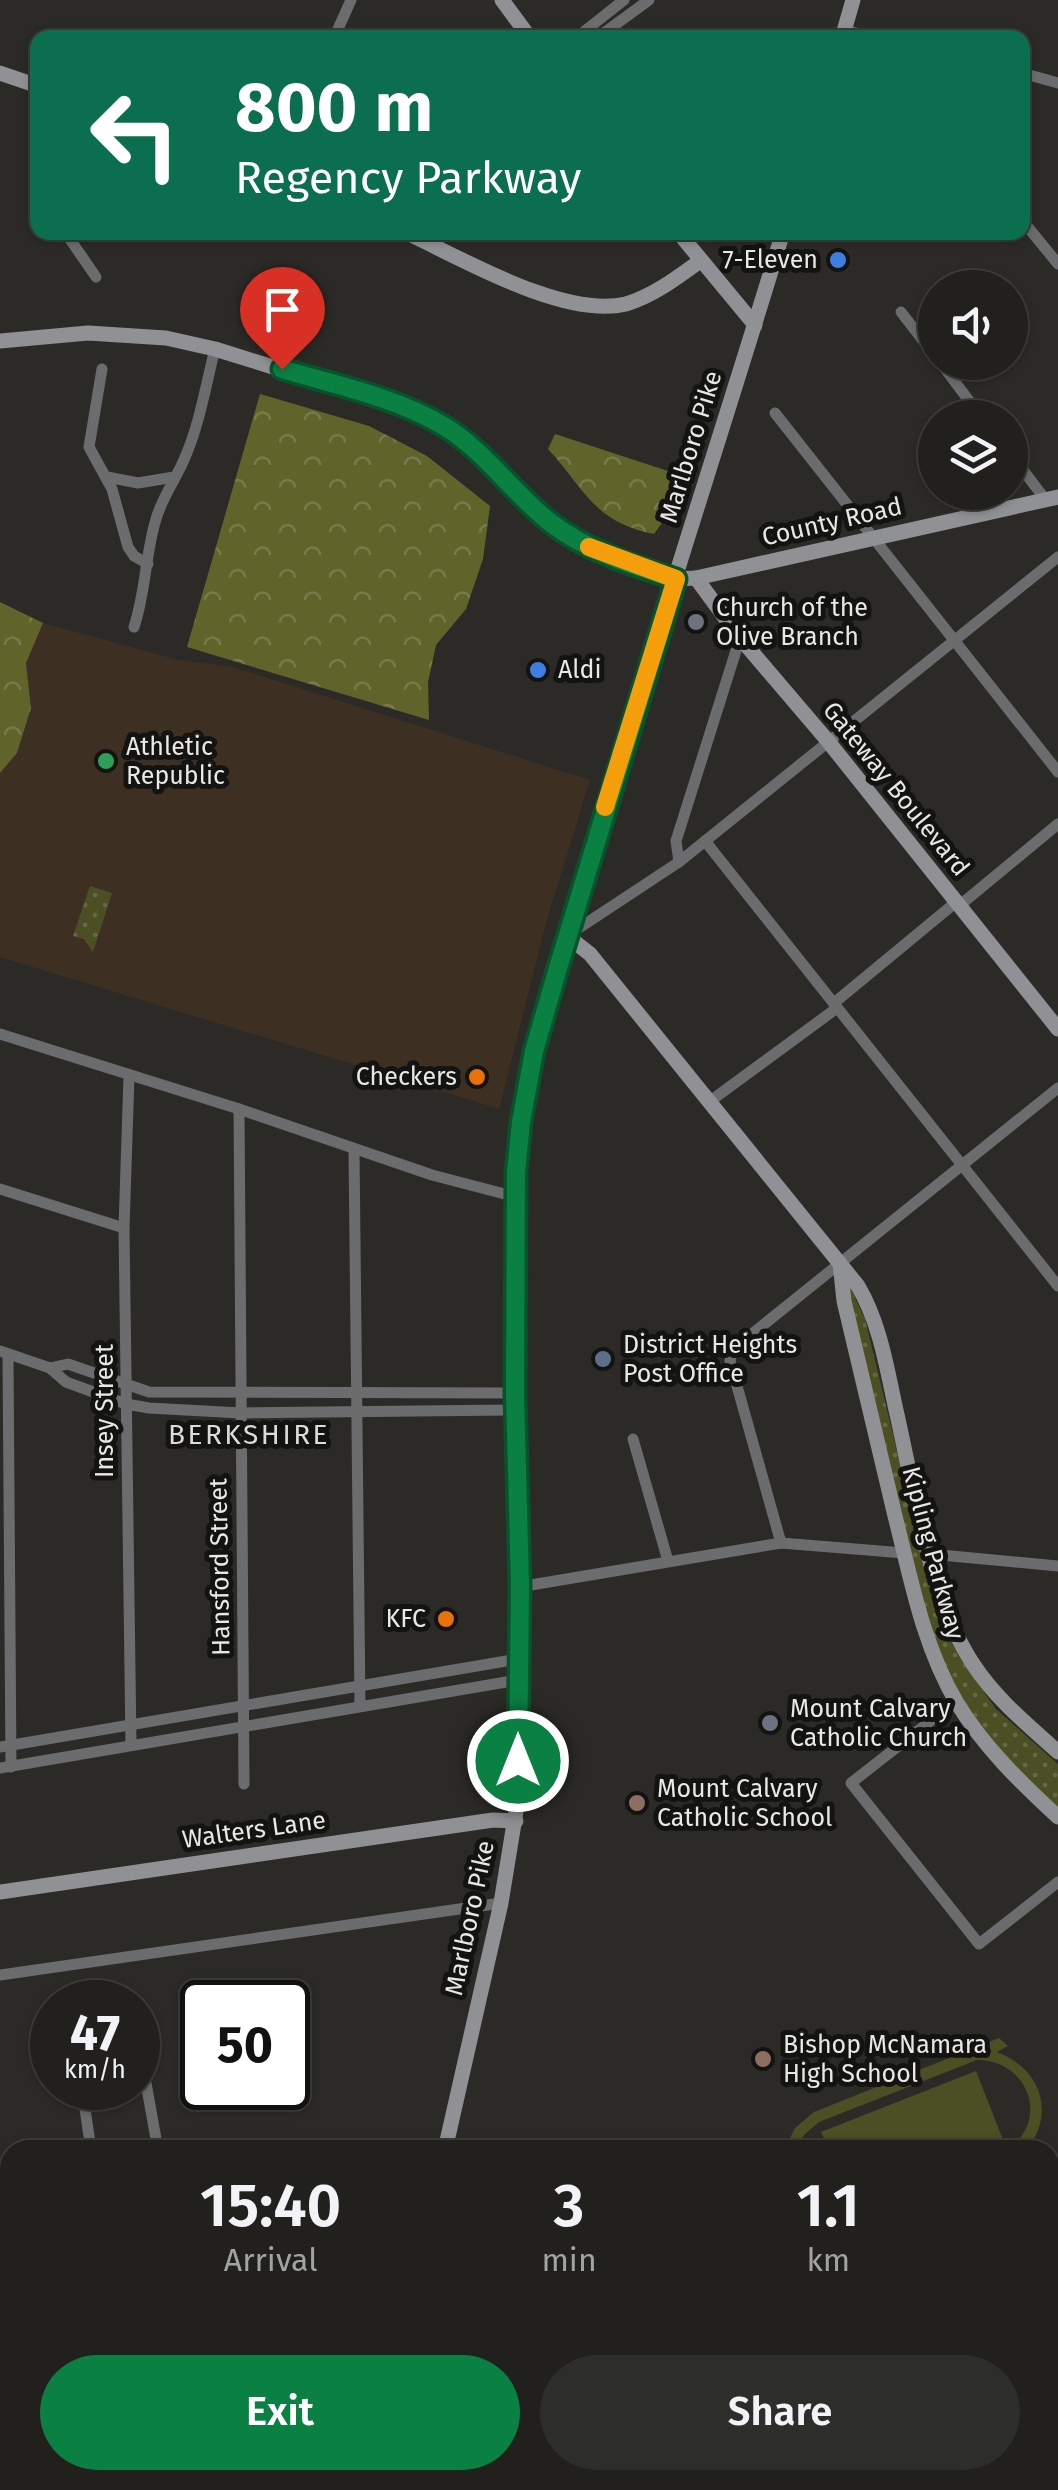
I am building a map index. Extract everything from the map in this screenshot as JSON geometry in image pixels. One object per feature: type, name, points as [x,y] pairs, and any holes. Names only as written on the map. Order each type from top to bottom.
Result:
[{"type":"street","points":[[337,30],[350,0]]},
{"type":"street","points":[[502,0],[524,30]]},
{"type":"street","points":[[586,30],[624,0]]},
{"type":"street","points":[[608,30],[649,0]]},
{"type":"street","points":[[844,30],[853,0]]},
{"type":"street","points":[[0,73],[30,83]]},
{"type":"street","points":[[1030,75],[1058,82]]},
{"type":"street","points":[[1030,230],[1058,264]]},
{"type":"street","points":[[70,240],[96,276]]},
{"type":"street","points":[[423,240],[528,288],[589,306],[627,303],[670,282],[700,261]]},
{"type":"street","points":[[684,240],[755,325]]},
{"type":"street","name":"Marlboro Pike","points":[[447,2140],[516,1821],[520,1586],[515,1401],[516,1197],[528,1081],[567,936],[781,240]]},
{"type":"street","points":[[901,312],[918,334]]},
{"type":"street","points":[[0,341],[116,333],[166,338],[215,349],[425,416],[462,439],[552,523],[589,548],[676,579]]},
{"type":"street","points":[[134,627],[144,596],[156,518],[164,493],[190,446],[215,349]]},
{"type":"street","points":[[102,369],[88,447],[107,477],[128,547],[148,564]]},
{"type":"street","points":[[774,414],[1058,772]]},
{"type":"street","points":[[1028,472],[1052,498]]},
{"type":"street","points":[[107,477],[138,483],[174,477]]},
{"type":"street","name":"County Road","points":[[676,579],[696,578],[1052,498]]},
{"type":"street","points":[[567,936],[678,862],[1058,557]]},
{"type":"street","name":"Gateway Boulevard","points":[[696,578],[740,638],[827,740],[1058,1029]]},
{"type":"street","points":[[678,862],[676,841],[740,638]]},
{"type":"street","points":[[709,1102],[1058,824]]},
{"type":"street","points":[[705,841],[1058,1286]]},
{"type":"street","name":"Kipling Parkway","points":[[567,936],[590,954],[858,1286],[873,1317],[942,1604],[975,1667],[1000,1698],[1058,1752]]},
{"type":"street","points":[[0,1034],[239,1109],[354,1150],[516,1197]]},
{"type":"street","name":"Insey Street","points":[[128,1076],[124,1228],[131,1746]]},
{"type":"street","points":[[782,1544],[730,1360],[731,1352],[1058,1088]]},
{"type":"street","name":"Hansford Street","points":[[239,1109],[244,1784]]},
{"type":"street","points":[[354,1150],[360,1705]]},
{"type":"street","points":[[0,1189],[124,1228]]},
{"type":"street","name":"Kipling Parkway","points":[[840,1262],[844,1301],[930,1645],[956,1701],[1004,1765],[1058,1816]]},
{"type":"street","points":[[515,1401],[356,1412],[241,1413],[126,1404],[66,1382],[50,1368],[4,1352],[5,1767],[518,1680]]},
{"type":"street","points":[[50,1368],[68,1364],[149,1392],[355,1393],[515,1401]]},
{"type":"street","points":[[633,1439],[668,1561]]},
{"type":"street","points":[[520,1586],[782,1544],[904,1552]]},
{"type":"street","points":[[930,1554],[1058,1566]]},
{"type":"street","points":[[4,1747],[518,1659]]},
{"type":"street","points":[[956,1701],[850,1783],[979,1944],[1058,1882]]},
{"type":"street","name":"Walters Lane","points":[[0,1892],[492,1820],[516,1821]]},
{"type":"street","points":[[0,1975],[501,1903]]},
{"type":"street","points":[[85,2110],[90,2140]]},
{"type":"street","points":[[151,2110],[156,2140]]},
{"type":"shaded area","points":[[43,623],[175,659],[233,667],[590,780],[544,930],[499,1109],[0,957],[0,773],[17,753],[31,708],[26,663]]},
{"type":"green space","points":[[260,394],[369,426],[427,456],[490,506],[483,559],[466,609],[436,645],[428,682],[429,720],[187,647]]},
{"type":"green space","points":[[555,434],[674,473],[661,524],[654,534],[617,521],[592,502],[548,449]]},
{"type":"green space","points":[[0,602],[43,623],[26,663],[31,708],[17,753],[0,773]]},
{"type":"green space","points":[[90,886],[112,893],[93,952],[84,939],[73,936]]},
{"type":"green space","points":[[846,1286],[865,1319],[936,1612],[960,1658],[996,1709],[1058,1764],[1058,1812],[1016,1772],[963,1706],[930,1636]]},
{"type":"green space","points":[[999,2038],[1008,2046],[997,2052],[1012,2059],[1033,2080],[1042,2107],[1032,2140],[1018,2140],[1028,2123],[1028,2094],[1009,2070],[977,2060],[819,2122],[801,2140],[789,2140],[795,2128],[814,2112]]},
{"type":"green space","points":[[976,2071],[1003,2140],[825,2140],[821,2132]]},
{"type":"slow traffic","points":[[589,547],[676,579],[605,807]]},
{"type":"place","name":"7-Eleven","points":[[838,260]]},
{"type":"place","name":"Church of the Olive Branch","points":[[696,622]]},
{"type":"place","name":"Aldi","points":[[538,670]]},
{"type":"place","name":"Athletic Republic","points":[[106,761]]},
{"type":"place","name":"Checkers","points":[[477,1077]]},
{"type":"place","name":"District Heights Post Office","points":[[603,1359]]},
{"type":"place","name":"KFC","points":[[446,1619]]},
{"type":"place","name":"Mount Calvary Catholic Church","points":[[770,1723]]},
{"type":"place","name":"Mount Calvary Catholic School","points":[[637,1803]]},
{"type":"place","name":"Bishop McNamara High School","points":[[763,2059]]},
{"type":"district","name":"BERKSHIRE","points":[[249,1434]]},
{"type":"route","points":[[282,369],[411,410],[445,426],[531,506],[589,548],[676,579],[534,1051],[521,1122],[516,1172],[518,1761]]}]
